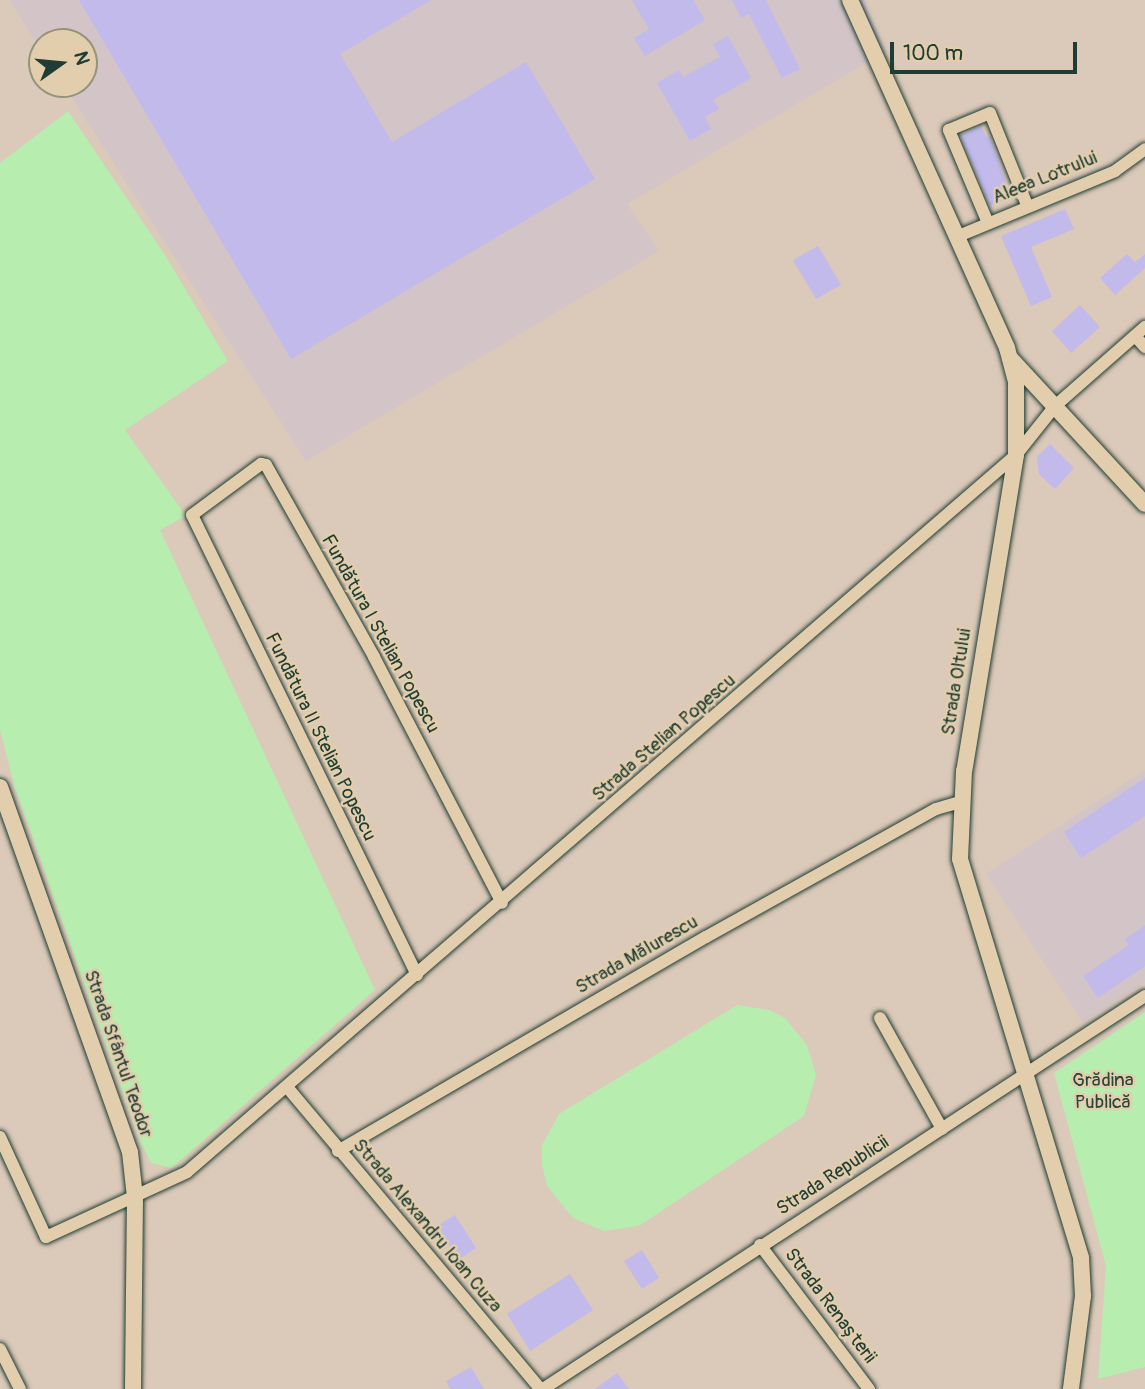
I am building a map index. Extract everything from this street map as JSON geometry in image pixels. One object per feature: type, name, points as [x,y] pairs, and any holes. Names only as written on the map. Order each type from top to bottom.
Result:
[{"type":"main road","name":"Strada Oltului","points":[[850,0],[1010,358],[1018,404],[1016,455],[960,802],[960,859],[966,888],[1027,1074],[1081,1258],[1083,1296],[1071,1389]]},
{"type":"main road","points":[[1010,358],[1145,504]]},
{"type":"main road","name":"Strada Sfântul Teodor","points":[[0,787],[124,1131],[135,1197],[133,1389]]},
{"type":"street","points":[[988,223],[949,130],[990,113],[1027,205]]},
{"type":"street","name":"Aleea Lotrului","points":[[956,237],[1027,205],[1115,171],[1145,149]]},
{"type":"street","points":[[1140,332],[1145,347]]},
{"type":"street","name":"Strada Stelian Popescu","points":[[0,1138],[46,1237],[187,1172],[502,903],[1016,455],[1055,407],[1140,332]]},
{"type":"street","name":"Fundătura I Stelian Popescu","points":[[192,515],[261,464],[266,465],[374,657],[502,903]]},
{"type":"street","name":"Fundătura II Stelian Popescu","points":[[192,515],[417,975]]},
{"type":"street","name":"Strada Mălurescu","points":[[338,1151],[719,930],[936,809],[960,802]]},
{"type":"street","name":"Strada Republicii","points":[[541,1389],[1145,996]]},
{"type":"street","points":[[880,1018],[942,1129]]},
{"type":"street","name":"Strada Alexandru Ioan Cuza","points":[[287,1087],[338,1151],[541,1389]]},
{"type":"street","name":"Strada Renașterii","points":[[760,1245],[869,1389]]},
{"type":"street","points":[[0,1349],[20,1389]]},
{"type":"shaded area","points":[[9,0],[865,0],[886,51],[627,204],[659,251],[306,461],[72,98],[98,98],[98,28],[28,29]]},
{"type":"shaded area","points":[[1145,770],[1145,982],[1083,1022],[986,874]]},
{"type":"green space","points":[[68,111],[165,255],[228,361],[125,430],[186,516],[160,530],[375,990],[172,1168],[151,1163],[140,1141],[15,788],[0,730],[0,163]]},
{"type":"green space","points":[[737,1005],[769,1010],[785,1018],[807,1045],[816,1075],[804,1116],[639,1226],[604,1231],[573,1218],[547,1186],[542,1165],[542,1145],[559,1114]]},
{"type":"green space","name":"Grădina Publică","points":[[1145,1012],[1145,1367],[1098,1379],[1106,1266],[1054,1073]]},
{"type":"building","points":[[79,0],[431,0],[340,54],[392,142],[526,62],[595,179],[291,359],[98,32],[98,28]]},
{"type":"building","points":[[632,0],[693,0],[705,20],[645,56],[634,38],[649,29]]},
{"type":"building","points":[[732,0],[766,0],[800,69],[782,78],[749,14],[741,18]]},
{"type":"building","points":[[728,36],[751,78],[713,100],[719,109],[705,117],[711,129],[690,141],[657,83],[679,70],[683,77],[720,57],[713,44]]},
{"type":"building","points":[[981,126],[986,137],[990,136],[1011,197],[990,206],[960,135]]},
{"type":"building","points":[[1065,209],[1074,229],[1031,247],[1052,297],[1031,306],[1001,236]]},
{"type":"building","points":[[818,246],[841,285],[816,299],[793,260]]},
{"type":"building","points":[[1127,254],[1135,262],[1145,254],[1145,268],[1115,295],[1100,278]]},
{"type":"building","points":[[1080,305],[1100,327],[1071,353],[1052,331]]},
{"type":"building","points":[[1050,444],[1074,468],[1055,489],[1039,474],[1037,457]]},
{"type":"building","points":[[1145,778],[1145,816],[1081,858],[1064,832]]},
{"type":"building","points":[[1145,925],[1145,966],[1098,998],[1083,976],[1129,945],[1125,939]]},
{"type":"building","points":[[455,1215],[476,1248],[458,1260],[437,1226]]},
{"type":"building","points":[[642,1250],[659,1278],[642,1289],[624,1261]]},
{"type":"building","points":[[570,1274],[593,1310],[530,1351],[507,1314]]},
{"type":"building","points":[[471,1367],[484,1389],[450,1389],[446,1381]]},
{"type":"building","points":[[617,1373],[629,1389],[595,1389]]}]
